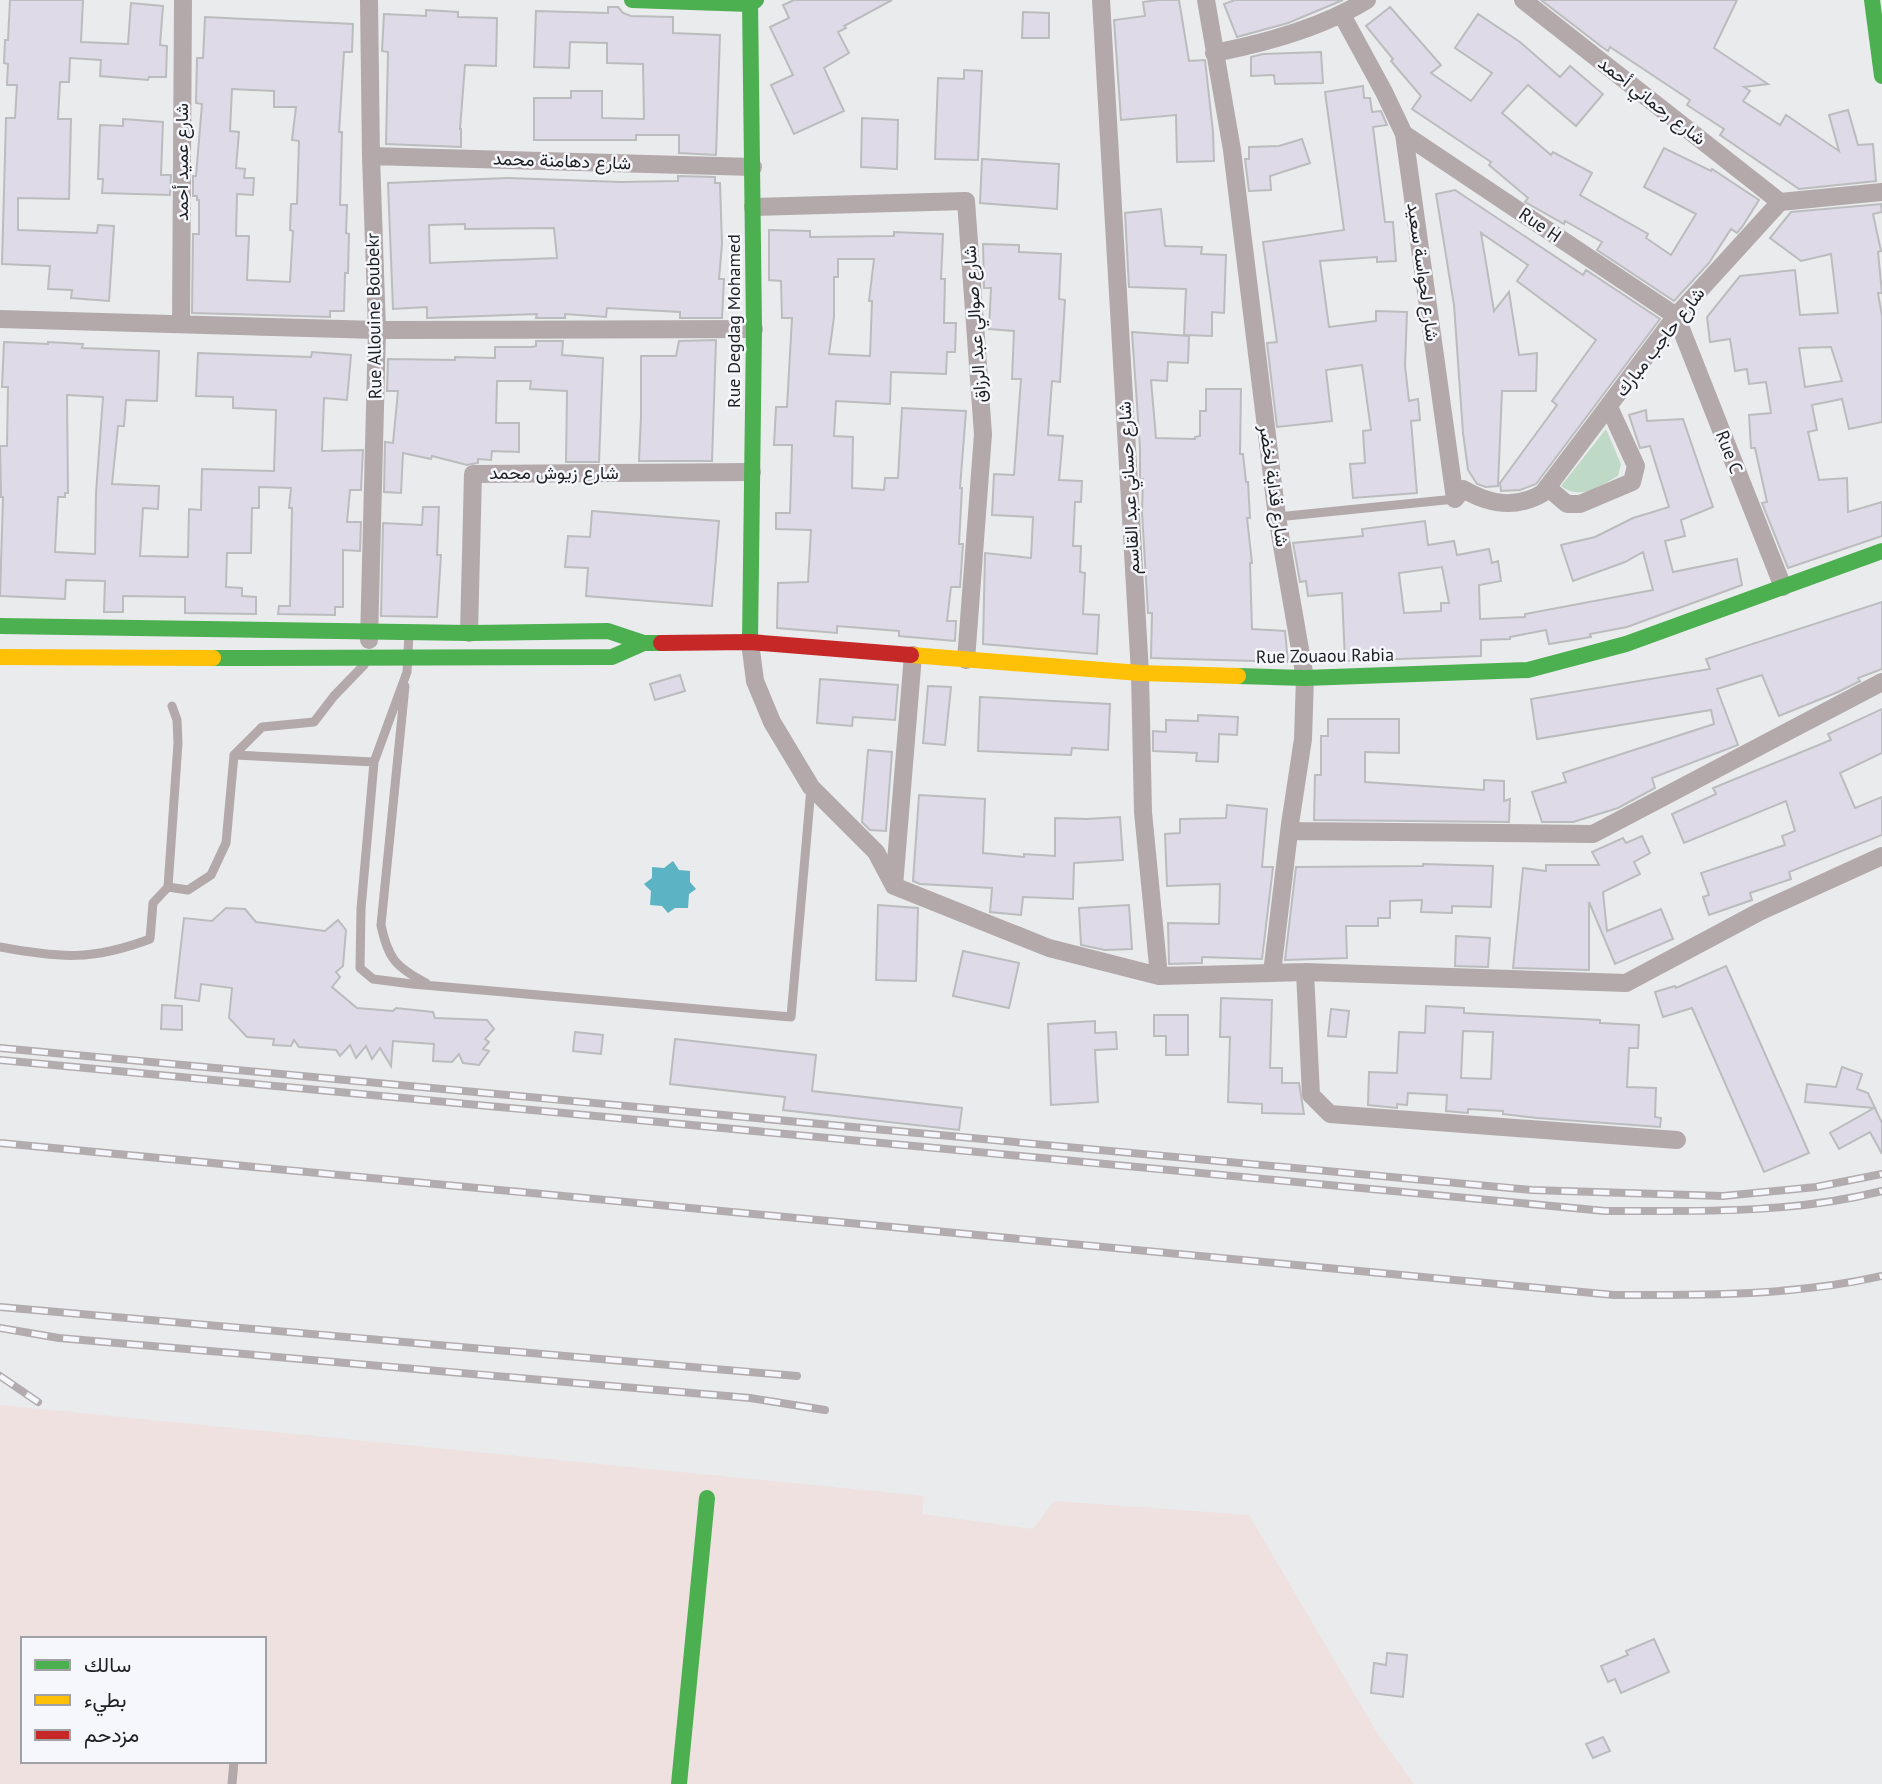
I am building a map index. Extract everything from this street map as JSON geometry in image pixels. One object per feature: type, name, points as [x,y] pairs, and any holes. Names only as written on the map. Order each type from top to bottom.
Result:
[{"type":"main road","points":[[632,0],[752,1]]},
{"type":"main road","points":[[1872,0],[1882,76]]},
{"type":"main road","name":"Rue Degdag Mohamed","points":[[750,642],[754,330],[752,1]]},
{"type":"main road","name":"Rue Zouaou Rabia","points":[[644,643],[750,642],[1140,673],[1305,677],[1528,670],[1626,645],[1882,551]]},
{"type":"main road","points":[[0,626],[469,633],[608,631],[644,643]]},
{"type":"main road","points":[[0,657],[370,659],[407,666],[612,657],[644,643]]},
{"type":"main road","points":[[679,1784],[707,1498]]},
{"type":"street","name":"شارع عميد أحمد","points":[[181,324],[183,0]]},
{"type":"street","name":"Rue Allouine Boubekr","points":[[369,0],[377,330],[368,631],[370,659]]},
{"type":"street","name":"شارع حساني عبد القاسم","points":[[1101,0],[1140,673],[1143,812],[1159,976]]},
{"type":"street","name":"شارع قداية لخضر","points":[[1206,0],[1232,150],[1277,517],[1305,677],[1303,739],[1272,973]]},
{"type":"street","points":[[1214,53],[1264,41],[1342,15],[1367,0]]},
{"type":"street","name":"شارع رحماني أحمد","points":[[1523,0],[1780,202]]},
{"type":"street","name":"شارع لحواسة سعيد","points":[[1342,15],[1404,134],[1455,499]]},
{"type":"street","name":"Rue H","points":[[1404,134],[1676,316]]},
{"type":"street","name":"شارع دهامنة محمد","points":[[371,156],[753,167]]},
{"type":"street","points":[[1780,202],[1882,192]]},
{"type":"street","name":"شارع صوالي عبد الرزاق","points":[[753,207],[966,201],[983,434],[966,660]]},
{"type":"street","name":"شارع حاجب مبارك","points":[[1455,499],[1463,489],[1493,501],[1519,504],[1537,497],[1609,407],[1676,316],[1780,202]]},
{"type":"street","name":"Rue C","points":[[1676,316],[1783,587]]},
{"type":"street","points":[[0,319],[377,330],[754,330]]},
{"type":"street","points":[[1547,487],[1567,504],[1580,504],[1632,482],[1636,466],[1609,407]]},
{"type":"street","name":"شارع زيوش محمد","points":[[469,633],[473,474],[752,472]]},
{"type":"street","points":[[750,642],[755,681],[772,722],[811,787],[876,852],[894,886],[1049,948],[1159,976],[1305,972],[1626,983],[1759,912],[1882,856]]},
{"type":"street","points":[[894,886],[913,655]]},
{"type":"street","points":[[1289,831],[1593,834],[1882,682]]},
{"type":"street","points":[[1305,972],[1311,1095],[1329,1114],[1676,1140]]},
{"type":"lane","points":[[1277,517],[1455,499]]},
{"type":"lane","points":[[409,632],[381,925],[386,948],[397,963],[431,986]]},
{"type":"lane","points":[[168,887],[188,890],[211,875],[226,843],[234,755],[262,727],[314,722],[334,696],[370,659]]},
{"type":"lane","points":[[407,666],[374,762],[360,909],[360,968],[373,979],[791,1017],[811,787]]},
{"type":"lane","points":[[0,947],[47,956],[84,956],[124,949],[150,939],[153,903],[168,887],[178,743],[177,720],[172,706]]},
{"type":"lane","points":[[234,755],[374,762]]},
{"type":"lane","points":[[232,1784],[234,1763]]},
{"type":"shaded area","points":[[0,1405],[924,1496],[922,1514],[1033,1529],[1054,1501],[1249,1515],[1376,1731],[1414,1784],[0,1784]]},
{"type":"green space","points":[[1606,429],[1621,464],[1618,476],[1597,488],[1583,492],[1561,486]]},
{"type":"water","points":[[673,861],[679,870],[690,871],[690,882],[696,889],[689,894],[688,908],[675,908],[668,913],[662,906],[650,905],[651,891],[644,884],[652,878],[652,867],[664,868]]},
{"type":"building","points":[[10,0],[83,0],[81,42],[128,44],[131,3],[163,6],[160,45],[167,46],[166,77],[149,77],[148,80],[100,76],[101,60],[70,58],[69,82],[60,82],[58,119],[71,119],[69,199],[18,198],[18,230],[97,233],[98,225],[114,226],[109,301],[71,298],[72,290],[48,289],[50,266],[2,264],[6,118],[15,118],[17,85],[7,85],[8,64],[4,63]]},
{"type":"building","points":[[794,0],[892,0],[844,26],[846,28],[838,32],[849,53],[824,68],[844,111],[794,134],[771,85],[793,75],[770,27],[789,18],[783,5]]},
{"type":"building","points":[[1179,0],[1189,61],[1205,60],[1214,161],[1177,162],[1176,115],[1121,120],[1114,20],[1145,16],[1143,2]]},
{"type":"building","points":[[1235,0],[1343,0],[1288,23],[1237,37],[1224,4]]},
{"type":"building","points":[[1541,0],[1737,0],[1714,48],[1768,84],[1744,87],[1750,91],[1743,101],[1780,125],[1786,115],[1839,151],[1829,115],[1848,110],[1858,145],[1873,144],[1876,181],[1799,189],[1720,135],[1724,129],[1687,105],[1690,100],[1610,47],[1608,51],[1602,47]]},
{"type":"building","points":[[608,7],[618,7],[631,16],[673,17],[673,33],[720,35],[716,155],[679,153],[679,135],[636,135],[636,140],[534,140],[534,98],[571,98],[571,91],[602,91],[602,118],[644,119],[643,64],[607,63],[607,43],[570,42],[569,68],[534,67],[536,11],[608,13]]},
{"type":"building","points":[[1390,7],[1441,65],[1431,73],[1471,101],[1492,73],[1455,48],[1478,14],[1520,42],[1560,77],[1570,66],[1603,94],[1576,126],[1528,85],[1502,113],[1551,155],[1553,152],[1592,173],[1580,195],[1648,234],[1646,238],[1671,255],[1696,214],[1644,187],[1664,148],[1711,171],[1712,169],[1759,200],[1737,233],[1731,229],[1709,263],[1674,301],[1597,250],[1602,242],[1525,202],[1528,198],[1489,165],[1491,162],[1412,109],[1421,96],[1366,26]]},
{"type":"building","points":[[426,10],[458,12],[458,17],[497,18],[496,66],[465,65],[461,147],[386,144],[388,52],[382,51],[384,14],[426,16]]},
{"type":"building","points":[[1023,12],[1049,13],[1049,38],[1022,38]]},
{"type":"building","points":[[205,17],[353,24],[352,52],[344,52],[339,132],[342,132],[340,205],[347,205],[346,233],[349,234],[344,311],[330,311],[330,317],[192,313],[193,234],[199,234],[199,200],[197,196],[193,196],[193,176],[196,176],[202,104],[196,103],[197,58],[203,58]],"holes":[[[232,89],[274,91],[274,107],[296,107],[292,140],[299,141],[297,204],[291,204],[290,230],[293,231],[290,282],[247,280],[249,236],[236,236],[237,194],[253,195],[254,178],[244,178],[245,169],[236,168],[239,132],[230,131]]]},
{"type":"building","points":[[1321,52],[1323,83],[1275,84],[1274,75],[1251,76],[1251,57],[1263,54]]},
{"type":"building","points":[[964,70],[982,71],[978,160],[935,159],[938,78],[964,79]]},
{"type":"building","points":[[1363,86],[1364,98],[1370,98],[1372,112],[1381,111],[1387,125],[1373,127],[1385,222],[1393,222],[1396,261],[1377,262],[1377,257],[1320,261],[1329,327],[1376,321],[1376,311],[1407,312],[1405,366],[1409,401],[1418,399],[1420,420],[1411,421],[1417,493],[1353,498],[1350,464],[1365,463],[1363,431],[1371,430],[1362,365],[1326,370],[1332,421],[1277,427],[1267,343],[1277,342],[1263,242],[1344,230],[1325,92]]},
{"type":"building","points":[[862,118],[898,120],[897,169],[861,167]]},
{"type":"building","points":[[123,119],[163,122],[161,175],[171,175],[170,195],[102,193],[103,179],[98,179],[100,125],[123,126]]},
{"type":"building","points":[[1302,139],[1310,163],[1270,176],[1271,190],[1249,191],[1245,159],[1249,159],[1249,147],[1279,146]]},
{"type":"building","points":[[982,159],[1059,164],[1057,209],[980,203]]},
{"type":"building","points":[[678,176],[715,177],[715,183],[720,183],[722,244],[719,279],[724,279],[722,318],[680,318],[680,312],[607,308],[606,317],[565,314],[565,318],[536,318],[537,314],[427,318],[427,307],[393,309],[388,183],[507,178],[678,181]],"holes":[[[465,224],[465,229],[554,228],[557,258],[430,263],[429,225]]]},
{"type":"building","points":[[1455,190],[1583,275],[1586,270],[1660,319],[1536,484],[1520,490],[1501,491],[1500,483],[1557,405],[1552,401],[1596,340],[1517,281],[1528,265],[1481,233],[1494,311],[1509,292],[1519,355],[1537,353],[1536,391],[1502,391],[1498,486],[1486,487],[1477,484],[1468,470],[1454,305],[1436,194]]},
{"type":"building","points":[[1881,204],[1882,212],[1873,214],[1881,251],[1878,252],[1882,293],[1878,293],[1882,316],[1882,422],[1849,429],[1842,399],[1812,405],[1817,430],[1808,432],[1819,480],[1847,478],[1848,512],[1882,502],[1882,536],[1788,568],[1762,503],[1767,502],[1755,448],[1751,448],[1749,415],[1771,413],[1766,382],[1749,384],[1747,369],[1735,371],[1730,339],[1710,342],[1707,317],[1740,276],[1795,270],[1800,315],[1838,313],[1831,254],[1801,261],[1770,238],[1791,212]],"holes":[[[1831,347],[1842,381],[1805,387],[1799,348]]]},
{"type":"building","points":[[1161,209],[1165,246],[1202,247],[1201,254],[1226,255],[1224,313],[1212,312],[1212,336],[1184,335],[1186,289],[1129,287],[1125,213]]},
{"type":"building","points":[[769,230],[810,231],[810,237],[894,236],[894,232],[943,234],[941,279],[945,279],[944,323],[956,323],[955,352],[947,352],[946,374],[891,372],[890,404],[836,401],[834,436],[853,437],[852,488],[884,490],[885,478],[898,478],[902,408],[966,411],[960,488],[959,544],[963,544],[960,587],[951,587],[947,621],[956,621],[955,641],[899,636],[899,631],[837,626],[837,633],[777,628],[778,583],[808,582],[811,530],[776,529],[776,513],[790,513],[792,445],[774,445],[776,407],[787,407],[792,318],[782,318],[781,281],[769,280]],"holes":[[[838,259],[874,259],[869,301],[872,301],[870,356],[829,354],[834,317],[834,277],[838,277]]]},
{"type":"building","points":[[983,244],[1019,245],[1019,252],[1061,254],[1059,299],[1065,300],[1060,382],[1052,381],[1048,435],[1063,436],[1059,480],[1082,481],[1081,502],[1075,502],[1073,546],[1081,546],[1080,572],[1085,573],[1083,614],[1099,615],[1097,654],[983,644],[985,553],[1031,558],[1033,517],[992,515],[994,474],[1014,475],[1021,379],[1012,379],[1014,331],[989,329],[991,288],[984,288]]},
{"type":"building","points":[[1132,332],[1189,336],[1188,363],[1168,362],[1167,381],[1151,380],[1156,438],[1195,439],[1200,436],[1200,411],[1206,411],[1206,389],[1241,389],[1240,454],[1243,454],[1248,482],[1252,629],[1285,631],[1288,662],[1151,658],[1152,613],[1148,613],[1142,512],[1143,479],[1140,479]]},
{"type":"building","points":[[716,340],[712,461],[639,461],[641,356],[676,356],[679,341]]},
{"type":"building","points":[[536,341],[563,341],[562,355],[603,358],[599,462],[566,462],[567,391],[530,389],[531,381],[497,381],[496,423],[519,423],[519,452],[492,451],[491,460],[478,459],[478,463],[467,465],[432,456],[431,459],[403,453],[401,493],[384,492],[385,442],[393,443],[398,391],[387,391],[388,359],[495,358],[495,347],[532,347],[536,346]]},
{"type":"building","points":[[4,342],[83,344],[82,348],[159,351],[157,401],[126,400],[124,426],[118,426],[112,484],[159,486],[158,509],[143,508],[140,556],[188,557],[189,509],[201,510],[202,469],[274,471],[276,410],[233,408],[233,397],[196,396],[198,353],[311,357],[312,352],[351,355],[347,400],[324,398],[322,451],[363,450],[361,490],[350,490],[347,522],[361,522],[360,551],[343,550],[343,607],[335,607],[335,615],[278,614],[279,606],[290,606],[291,488],[259,487],[259,508],[252,508],[251,553],[227,553],[226,587],[242,588],[242,596],[256,597],[256,614],[185,613],[185,597],[123,596],[123,612],[104,612],[105,581],[66,580],[65,599],[0,596],[3,497],[0,446],[7,446],[8,387],[2,387]],"holes":[[[67,395],[103,397],[96,493],[95,554],[55,552],[58,497],[65,497],[65,493],[68,493]]]},
{"type":"building","points":[[1646,410],[1647,421],[1683,419],[1713,507],[1681,520],[1685,536],[1665,541],[1673,572],[1737,559],[1742,585],[1627,627],[1590,634],[1591,637],[1549,644],[1546,630],[1510,639],[1481,640],[1481,656],[1345,661],[1342,593],[1308,596],[1306,581],[1300,582],[1293,543],[1363,536],[1362,529],[1425,521],[1428,545],[1454,541],[1457,555],[1489,549],[1492,563],[1498,561],[1501,581],[1479,585],[1480,619],[1525,617],[1525,614],[1653,590],[1643,552],[1625,562],[1573,581],[1561,545],[1595,537],[1633,518],[1669,507],[1650,446],[1640,448],[1629,415]],"holes":[[[1442,567],[1449,603],[1441,603],[1441,611],[1404,613],[1399,573]]]},
{"type":"building","points":[[423,507],[439,507],[437,555],[441,555],[437,617],[381,616],[383,523],[422,525]]},
{"type":"building","points":[[592,511],[719,521],[712,606],[586,596],[588,568],[565,567],[568,536],[590,537]]},
{"type":"building","points":[[1882,602],[1882,669],[1858,678],[1860,681],[1838,692],[1779,716],[1762,675],[1717,689],[1738,745],[1652,778],[1655,788],[1618,808],[1573,822],[1542,822],[1532,792],[1566,782],[1563,773],[1714,724],[1711,710],[1537,739],[1531,699],[1710,669],[1706,659]]},
{"type":"building","points":[[680,675],[685,691],[655,700],[650,684]]},
{"type":"building","points":[[820,679],[898,685],[895,720],[853,717],[852,726],[817,723]]},
{"type":"building","points":[[928,686],[951,687],[945,745],[923,743]]},
{"type":"building","points":[[980,697],[1110,704],[1108,750],[1072,748],[1071,755],[978,751]]},
{"type":"building","points":[[1882,709],[1882,753],[1840,773],[1855,808],[1882,797],[1882,835],[1789,872],[1791,879],[1750,893],[1752,900],[1709,915],[1703,897],[1709,895],[1701,873],[1785,845],[1782,836],[1795,831],[1786,801],[1684,843],[1672,814],[1716,794],[1713,788],[1831,740],[1828,734]]},
{"type":"building","points":[[1198,715],[1238,717],[1237,735],[1219,734],[1218,762],[1196,761],[1197,753],[1153,751],[1153,731],[1166,732],[1166,720],[1198,721]]},
{"type":"building","points":[[1328,719],[1399,719],[1399,753],[1365,752],[1365,782],[1484,790],[1484,780],[1504,781],[1504,801],[1510,799],[1509,822],[1314,820],[1315,775],[1321,775],[1321,736],[1328,736]]},
{"type":"building","points":[[868,750],[892,752],[886,831],[870,830],[862,822]]},
{"type":"building","points":[[919,795],[985,799],[983,853],[1024,857],[1024,854],[1055,856],[1055,818],[1120,817],[1123,860],[1074,863],[1073,899],[1023,897],[1021,915],[990,912],[992,888],[920,884],[913,881]]},
{"type":"building","points":[[1227,805],[1267,809],[1262,867],[1273,867],[1262,959],[1202,957],[1202,963],[1169,964],[1168,923],[1219,924],[1220,884],[1167,886],[1165,834],[1180,833],[1180,819],[1226,818]]},
{"type":"building","points":[[1642,836],[1650,853],[1634,862],[1640,874],[1603,892],[1607,931],[1661,909],[1673,939],[1615,964],[1589,902],[1589,970],[1513,968],[1523,868],[1546,871],[1546,865],[1599,865],[1592,852],[1623,838],[1626,843]]},
{"type":"building","points":[[1423,864],[1493,866],[1491,907],[1452,906],[1452,913],[1421,912],[1422,900],[1390,901],[1390,918],[1378,918],[1378,926],[1346,926],[1347,958],[1285,960],[1296,867]]},
{"type":"building","points":[[878,905],[918,908],[916,981],[876,980]]},
{"type":"building","points":[[1129,905],[1132,949],[1105,950],[1081,945],[1079,908]]},
{"type":"building","points":[[226,908],[245,909],[256,922],[325,931],[338,920],[346,930],[343,966],[336,972],[340,977],[332,987],[357,1008],[393,1011],[396,1008],[433,1012],[435,1018],[487,1020],[494,1029],[485,1039],[489,1042],[483,1049],[489,1051],[479,1065],[463,1063],[459,1054],[452,1062],[433,1061],[434,1044],[393,1041],[391,1066],[380,1048],[372,1059],[366,1046],[356,1058],[350,1045],[340,1056],[336,1050],[299,1047],[294,1040],[291,1046],[273,1045],[274,1039],[247,1037],[229,1018],[232,988],[201,984],[199,1001],[175,998],[184,918],[212,921]]},
{"type":"building","points":[[1456,936],[1490,938],[1488,967],[1455,966]]},
{"type":"building","points":[[963,951],[1019,963],[1009,1008],[953,996]]},
{"type":"building","points":[[1726,966],[1809,1153],[1764,1172],[1692,1008],[1663,1017],[1655,992],[1675,986],[1676,988]]},
{"type":"building","points":[[1221,998],[1272,1000],[1270,1068],[1282,1068],[1282,1083],[1299,1083],[1304,1114],[1262,1113],[1262,1104],[1228,1102],[1230,1037],[1220,1037]]},
{"type":"building","points":[[162,1005],[182,1006],[182,1030],[161,1029]]},
{"type":"building","points":[[1426,1006],[1464,1008],[1464,1013],[1600,1020],[1600,1023],[1639,1025],[1638,1048],[1629,1048],[1627,1087],[1656,1088],[1655,1117],[1661,1118],[1660,1127],[1537,1118],[1503,1114],[1503,1111],[1446,1111],[1447,1095],[1408,1093],[1407,1105],[1397,1104],[1397,1108],[1368,1105],[1369,1072],[1397,1073],[1399,1032],[1425,1033]],"holes":[[[1463,1031],[1493,1032],[1491,1079],[1461,1078]]]},
{"type":"building","points":[[1331,1009],[1349,1011],[1346,1037],[1328,1036]]},
{"type":"building","points":[[1154,1015],[1188,1015],[1188,1055],[1166,1055],[1166,1036],[1154,1036]]},
{"type":"building","points":[[1095,1021],[1095,1033],[1116,1032],[1117,1049],[1095,1050],[1098,1102],[1051,1105],[1048,1024]]},
{"type":"building","points":[[575,1032],[603,1035],[601,1054],[573,1051]]},
{"type":"building","points":[[675,1039],[816,1055],[812,1091],[962,1108],[959,1130],[783,1110],[785,1097],[670,1084]]},
{"type":"building","points":[[1842,1067],[1862,1074],[1857,1089],[1868,1093],[1882,1123],[1882,1154],[1870,1132],[1839,1149],[1830,1133],[1874,1108],[1805,1102],[1807,1084],[1836,1087]]},
{"type":"building","points":[[1654,1639],[1669,1672],[1621,1693],[1615,1679],[1608,1682],[1601,1666],[1628,1655],[1626,1651]]},
{"type":"building","points":[[1387,1653],[1407,1655],[1403,1697],[1371,1693],[1374,1663],[1386,1665]]},
{"type":"building","points":[[1603,1737],[1610,1751],[1593,1758],[1586,1744]]},
{"type":"railway","points":[[0,1048],[1532,1190],[1723,1196],[1816,1187],[1882,1174]]},
{"type":"railway","points":[[0,1060],[1605,1211],[1744,1210],[1814,1204],[1882,1191]]},
{"type":"railway","points":[[0,1143],[1614,1295],[1782,1291],[1882,1276]]},
{"type":"railway","points":[[0,1307],[797,1376]]},
{"type":"railway","points":[[0,1328],[59,1338],[750,1398],[825,1410]]},
{"type":"railway","points":[[0,1376],[38,1402]]},
{"type":"traffic: fast","points":[[632,0],[750,4],[756,0]]},
{"type":"traffic: fast","points":[[750,0],[754,329],[750,642]]},
{"type":"traffic: fast","points":[[1872,0],[1882,76]]},
{"type":"traffic: fast","points":[[1238,676],[1305,678],[1528,670],[1626,644],[1882,551]]},
{"type":"traffic: fast","points":[[0,626],[469,633],[608,631],[644,643],[661,643]]},
{"type":"traffic: fast","points":[[213,658],[612,657],[644,643]]},
{"type":"traffic: fast","points":[[679,1784],[707,1498]]},
{"type":"traffic: slow","points":[[911,655],[1140,673],[1238,676]]},
{"type":"traffic: slow","points":[[0,657],[213,658]]},
{"type":"traffic: jam","points":[[661,643],[750,642],[911,655]]}]
